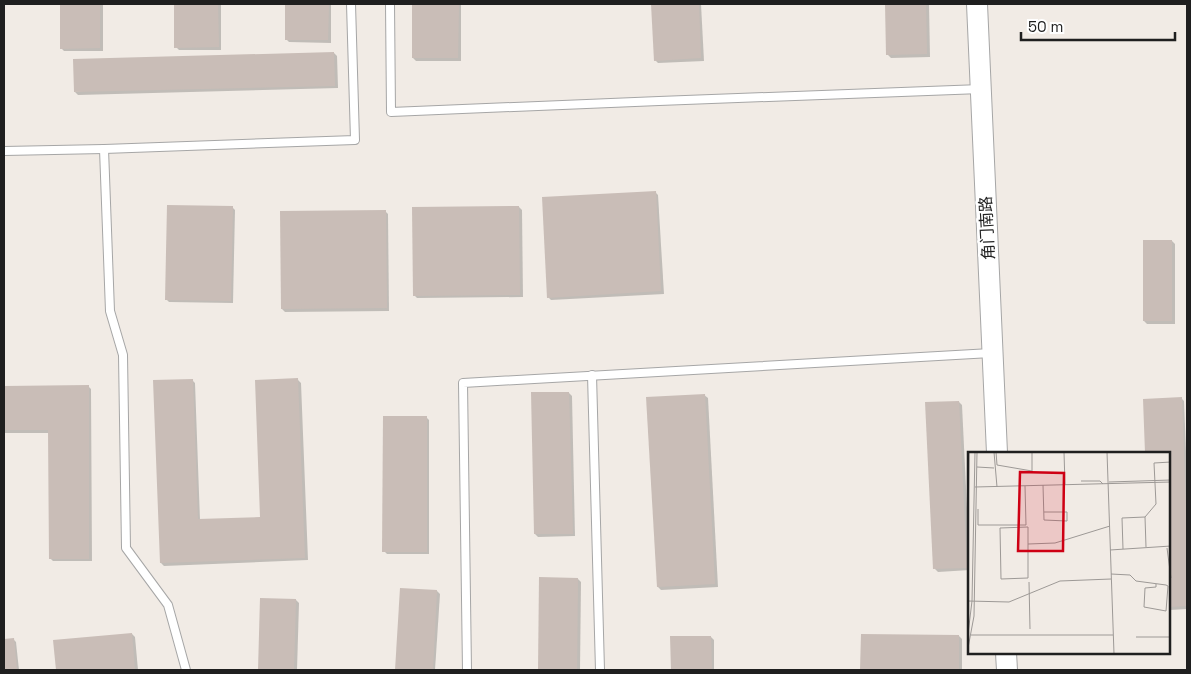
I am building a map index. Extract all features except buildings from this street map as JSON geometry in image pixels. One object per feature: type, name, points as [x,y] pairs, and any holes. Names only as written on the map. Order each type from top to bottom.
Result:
[{"type":"street","name":"角门南路","points":[[977,4],[997,452]]},
{"type":"street","points":[[1006,654],[1007,670]]},
{"type":"lane","points":[[4,150],[104,149],[355,140],[351,4]]},
{"type":"lane","points":[[390,4],[391,112],[980,90]]},
{"type":"lane","points":[[104,149],[110,312],[123,355],[126,548],[168,605],[186,670]]},
{"type":"lane","points":[[467,670],[463,383],[993,352]]},
{"type":"lane","points":[[592,376],[600,670]]}]
